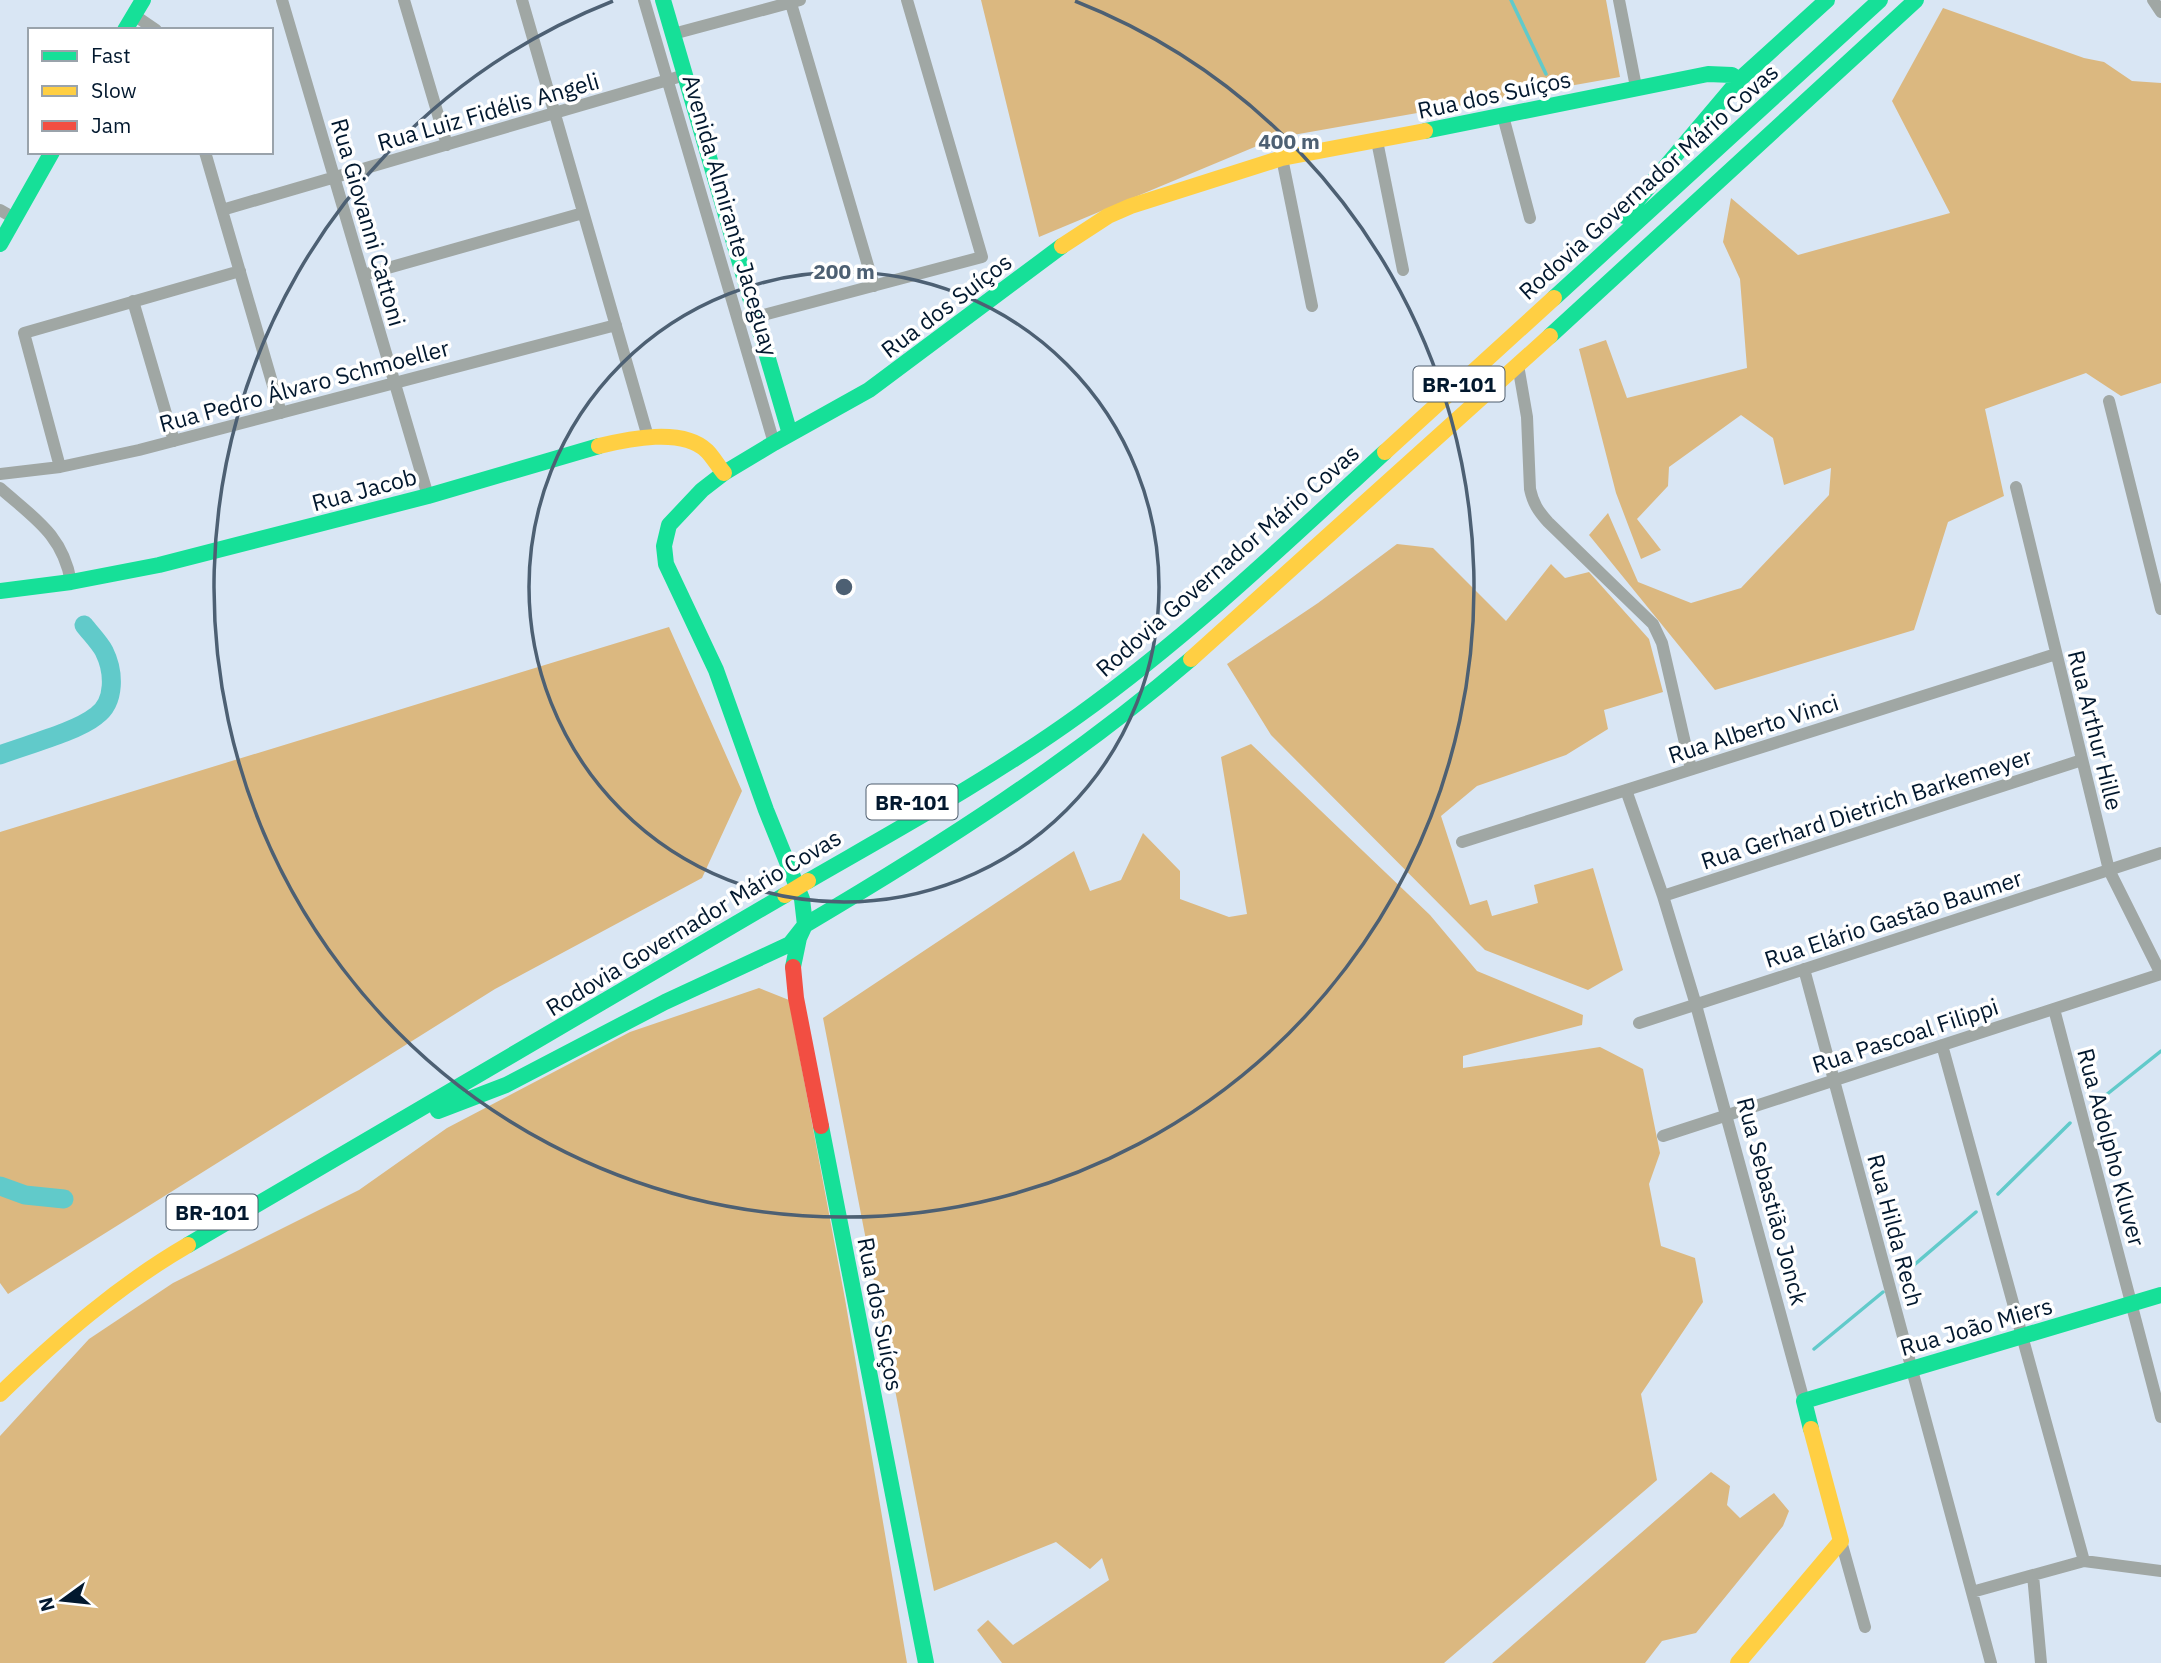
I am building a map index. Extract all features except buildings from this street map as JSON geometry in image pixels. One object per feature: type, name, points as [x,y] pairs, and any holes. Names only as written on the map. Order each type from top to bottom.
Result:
[{"type":"main road","points":[[126,28],[143,0]]},
{"type":"main road","name":"Avenida Almirante Jaceguay","points":[[663,0],[790,434]]},
{"type":"main road","points":[[1624,216],[1739,80],[1827,0]]},
{"type":"main road","name":"Rodovia Governador Mário Covas","points":[[988,757],[1095,686],[1182,616],[1858,0]]},
{"type":"main road","name":"Rodovia Governador Mário Covas","points":[[292,1166],[1025,752],[1098,702],[1166,650],[1221,603],[1880,0]]},
{"type":"main road","points":[[380,1132],[506,1085],[665,1002],[790,944],[806,925],[958,831],[1045,771],[1154,690],[1231,626],[1327,535],[1518,365],[1916,0]]},
{"type":"main road","name":"Rua dos Suíços","points":[[926,1663],[804,1042],[793,974],[796,949],[806,925],[802,900],[766,810],[716,670],[672,580],[664,554],[666,533],[676,515],[724,474],[869,390],[1090,226],[1131,206],[1282,158],[1708,74],[1732,75],[1739,80]]},
{"type":"main road","points":[[0,244],[7,214],[51,154]]},
{"type":"main road","name":"Rua Jacob","points":[[0,591],[71,582],[159,565],[428,496],[581,450],[648,437],[679,438],[694,442],[706,450],[724,474]]},
{"type":"main road","name":"Rodovia Governador Mário Covas","points":[[805,875],[871,826]]},
{"type":"main road","name":"Rodovia Governador Mário Covas","points":[[0,1394],[76,1325],[166,1259],[782,888]]},
{"type":"main road","points":[[770,954],[793,974]]},
{"type":"main road","name":"BR-101","points":[[0,1373],[99,1288],[190,1226]]},
{"type":"main road","name":"Rua João Miers","points":[[1804,1401],[2161,1295]]},
{"type":"main road","name":"Rua Sebastião Jonck","points":[[1804,1401],[1842,1541]]},
{"type":"main road","points":[[1738,1663],[1842,1541]]},
{"type":"street","name":"Rua Giovanni Cattoni","points":[[282,0],[428,496]]},
{"type":"street","points":[[404,0],[447,145]]},
{"type":"street","points":[[522,0],[648,437]]},
{"type":"street","name":"Avenida Almirante Jaceguay","points":[[644,0],[774,443]]},
{"type":"street","points":[[756,317],[982,257],[906,0]]},
{"type":"street","points":[[1619,0],[1636,87]]},
{"type":"street","points":[[2153,0],[2161,12]]},
{"type":"street","points":[[673,34],[793,1],[874,286]]},
{"type":"street","points":[[134,15],[153,28]]},
{"type":"street","name":"Rua Luiz Fidélis Angeli","points":[[222,210],[685,75]]},
{"type":"street","points":[[1503,116],[1530,218]]},
{"type":"street","points":[[1377,141],[1404,270]]},
{"type":"street","points":[[206,154],[281,413]]},
{"type":"street","points":[[1282,158],[1312,306]]},
{"type":"street","points":[[363,275],[583,213]]},
{"type":"street","points":[[60,467],[24,333],[240,271]]},
{"type":"street","points":[[133,301],[174,441]]},
{"type":"street","name":"Rua Pedro Álvaro Schmoeller","points":[[0,474],[60,467],[174,441],[616,325]]},
{"type":"street","points":[[1518,365],[1527,417],[1530,489],[1533,500],[1548,522],[1653,624],[1662,643],[1691,769]]},
{"type":"street","points":[[2109,401],[2161,609]]},
{"type":"street","name":"Rua Arthur Hille","points":[[2016,487],[2109,870],[2161,974]]},
{"type":"street","points":[[0,488],[56,541],[66,558],[71,582]]},
{"type":"street","name":"Rua Alberto Vinci","points":[[1462,842],[2056,654]]},
{"type":"street","name":"Rua Gerhard Dietrich Barkemeyer","points":[[1663,896],[2082,760]]},
{"type":"street","name":"Rua Sebastião Jonck","points":[[1626,790],[1663,896],[1696,1004],[1804,1401]]},
{"type":"street","name":"Rua Elário Gastão Baumer","points":[[1639,1023],[2161,853]]},
{"type":"street","name":"Rua Hilda Rech","points":[[1804,969],[1991,1663]]},
{"type":"street","name":"Rua Pascoal Filippi","points":[[1663,1136],[2161,974]]},
{"type":"street","name":"Rua Adolpho Kluver","points":[[2054,1009],[2161,1417]]},
{"type":"street","points":[[1942,1045],[2084,1561]]},
{"type":"street","name":"Rua Sebastião Jonck","points":[[1842,1541],[1864,1627]]},
{"type":"street","points":[[1972,1592],[2084,1561],[2161,1571]]},
{"type":"street","points":[[2033,1575],[2040,1663]]},
{"type":"shaded area","points":[[981,0],[1606,0],[1620,77],[1276,138],[1039,237]]},
{"type":"shaded area","points":[[1943,8],[2084,58],[2104,62],[2132,81],[2161,83],[2161,383],[2121,396],[2086,373],[1985,409],[2004,496],[1948,522],[1914,630],[1715,690],[1589,535],[1608,513],[1638,582],[1691,603],[1741,588],[1829,495],[1831,468],[1784,485],[1773,438],[1741,415],[1669,467],[1668,486],[1637,519],[1661,550],[1641,559],[1616,493],[1579,349],[1606,340],[1627,398],[1747,368],[1740,279],[1723,242],[1731,198],[1798,255],[1950,213],[1892,101]]},
{"type":"shaded area","points":[[1397,544],[1433,548],[1506,621],[1551,564],[1565,578],[1589,572],[1649,639],[1663,692],[1604,710],[1608,729],[1566,755],[1477,786],[1441,816],[1470,905],[1487,900],[1492,916],[1538,903],[1534,885],[1593,868],[1623,970],[1588,990],[1485,950],[1271,735],[1227,664],[1318,603]]},
{"type":"shaded area","points":[[669,627],[742,791],[702,878],[495,989],[8,1294],[0,1283],[0,832]]},
{"type":"shaded area","points":[[1251,744],[1430,915],[1477,971],[1583,1015],[1582,1025],[1463,1056],[1463,1068],[1600,1047],[1643,1069],[1660,1153],[1649,1184],[1661,1246],[1695,1258],[1703,1302],[1641,1394],[1657,1480],[1444,1663],[1002,1663],[977,1630],[988,1620],[1013,1645],[1109,1580],[1102,1558],[1090,1569],[1056,1542],[934,1591],[823,1018],[1074,851],[1090,891],[1121,880],[1143,833],[1180,871],[1180,899],[1229,917],[1247,914],[1221,757]]},
{"type":"shaded area","points":[[759,988],[789,1000],[845,1299],[907,1663],[0,1663],[0,1436],[89,1339],[173,1283],[359,1190],[447,1128],[630,1032]]},
{"type":"shaded area","points":[[1711,1472],[1730,1486],[1727,1505],[1740,1518],[1774,1493],[1789,1511],[1783,1526],[1696,1633],[1662,1641],[1645,1663],[1492,1663]]},
{"type":"waterway","points":[[1511,0],[1546,74]]},
{"type":"waterway","points":[[0,755],[87,722],[107,703],[111,686],[110,668],[104,651],[84,625]]},
{"type":"waterway","points":[[2096,1103],[2161,1051]]},
{"type":"waterway","points":[[1998,1194],[2070,1123]]},
{"type":"waterway","points":[[0,1186],[25,1195],[64,1199]]},
{"type":"waterway","points":[[1900,1277],[1976,1212]]},
{"type":"waterway","points":[[1814,1349],[1883,1292]]},
{"type":"traffic: fast","points":[[126,28],[143,0]]},
{"type":"traffic: fast","points":[[663,0],[790,434]]},
{"type":"traffic: fast","points":[[1425,131],[1708,74],[1732,75],[1739,80],[1827,0]]},
{"type":"traffic: fast","points":[[1554,298],[1880,0]]},
{"type":"traffic: fast","points":[[1550,336],[1916,0]]},
{"type":"traffic: fast","points":[[1624,216],[1739,80]]},
{"type":"traffic: fast","points":[[0,244],[51,154]]},
{"type":"traffic: fast","points":[[793,967],[799,938],[805,925],[802,899],[766,810],[716,670],[666,564],[664,546],[669,525],[702,490],[724,473],[869,390],[1062,246]]},
{"type":"traffic: fast","points":[[0,591],[71,582],[159,565],[428,496],[599,446]]},
{"type":"traffic: fast","points":[[808,881],[980,781],[1120,685],[1198,621],[1385,452]]},
{"type":"traffic: fast","points":[[805,925],[1004,801],[1099,732],[1191,659]]},
{"type":"traffic: fast","points":[[188,1245],[785,895]]},
{"type":"traffic: fast","points":[[438,1111],[506,1085],[665,1002],[790,944],[805,925]]},
{"type":"traffic: fast","points":[[821,1126],[926,1663]]},
{"type":"traffic: fast","points":[[1811,1429],[1804,1401],[2161,1295]]},
{"type":"traffic: slow","points":[[1062,246],[1108,216],[1131,206],[1282,158],[1425,131]]},
{"type":"traffic: slow","points":[[1385,452],[1554,298]]},
{"type":"traffic: slow","points":[[1191,659],[1550,336]]},
{"type":"traffic: slow","points":[[599,446],[655,437],[684,439],[707,451],[724,473]]},
{"type":"traffic: slow","points":[[785,895],[808,881]]},
{"type":"traffic: slow","points":[[0,1394],[90,1314],[138,1277],[188,1245]]},
{"type":"traffic: slow","points":[[1738,1663],[1841,1541],[1811,1429]]},
{"type":"traffic: jam","points":[[793,967],[796,998],[821,1126]]}]
